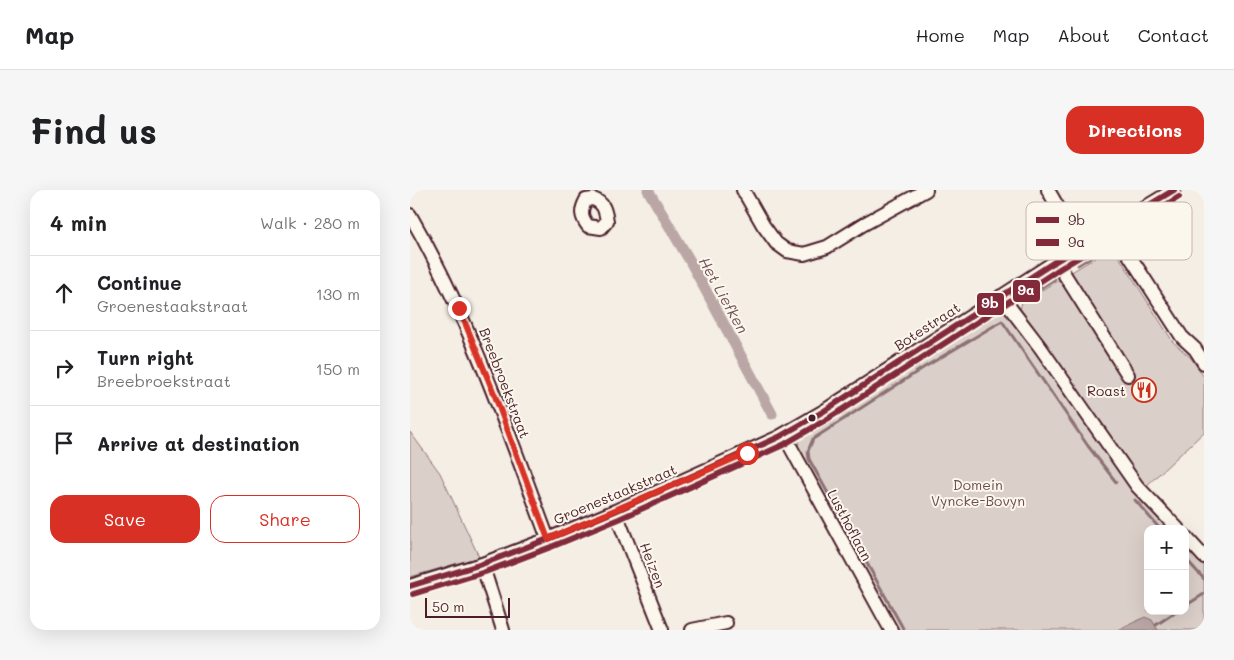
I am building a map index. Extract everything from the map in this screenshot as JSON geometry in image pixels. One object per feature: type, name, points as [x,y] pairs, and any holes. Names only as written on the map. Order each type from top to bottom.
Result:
[{"type":"street","points":[[743,190],[763,225],[776,243],[787,252],[804,254],[827,246],[909,194],[926,190]]},
{"type":"street","points":[[1048,190],[1055,202]]},
{"type":"street","name":"Botestraat","points":[[1154,202],[1174,190]]},
{"type":"street","name":"Breebroekstraat","points":[[410,215],[459,308],[495,396],[548,539]]},
{"type":"street","points":[[1132,260],[1182,338],[1199,346],[1204,363]]},
{"type":"street","points":[[1056,261],[1128,375]]},
{"type":"street","name":"Botestraat","points":[[824,411],[1056,261]]},
{"type":"street","points":[[1001,296],[1040,347],[1137,486],[1174,525]]},
{"type":"street","name":"Groenestaakstraat","points":[[410,586],[482,564],[615,511],[747,453],[784,435],[824,411]]},
{"type":"street","name":"Lusthoflaan","points":[[784,435],[891,630]]},
{"type":"street","name":"Heizen","points":[[615,511],[662,630]]},
{"type":"street","points":[[1189,540],[1204,557]]},
{"type":"street","points":[[482,564],[503,630]]},
{"type":"street","points":[[692,630],[726,623]]},
{"type":"green space","name":"Domein Vyncke-Bovyn","points":[[1091,260],[1121,260],[1173,342],[1191,358],[1204,377],[1204,432],[1143,489],[1178,525],[1144,525],[1144,615],[1189,615],[1189,537],[1204,553],[1204,630],[899,630],[798,451],[799,436],[1015,302],[1020,309],[1022,302]]},
{"type":"green space","points":[[410,432],[440,473],[479,557],[410,577]]},
{"type":"shaded area","points":[[1145,617],[1152,620],[1158,630],[1118,630]]},
{"type":"waterway","name":"Het Liefken","points":[[648,190],[690,261],[772,414]]},
{"type":"waterway","points":[[1078,265],[1086,260]]},
{"type":"waterway","points":[[1021,300],[1055,279]]},
{"type":"waterway","points":[[904,630],[809,459],[808,451],[813,439],[923,368],[1002,321],[1088,446],[1116,482]]},
{"type":"waterway","points":[[1135,500],[1157,525]]},
{"type":"waterway","points":[[1189,562],[1204,579]]},
{"type":"waterway","points":[[1189,603],[1204,594]]},
{"type":"waterway","points":[[1156,625],[1171,615]]},
{"type":"transit line","name":"9b","points":[[1154,202],[1174,190]]},
{"type":"transit line","name":"9a","points":[[1171,202],[1179,197]]},
{"type":"transit line","name":"9b","points":[[410,586],[482,564],[548,539],[779,437],[824,411],[1058,260]]},
{"type":"transit line","name":"9a","points":[[413,594],[485,572],[551,547],[619,519],[783,445],[829,418],[1074,260]]},
{"type":"place","name":"Roast","points":[[1144,390]]},
{"type":"route","points":[[459,308],[495,396],[548,539],[747,453]]}]
